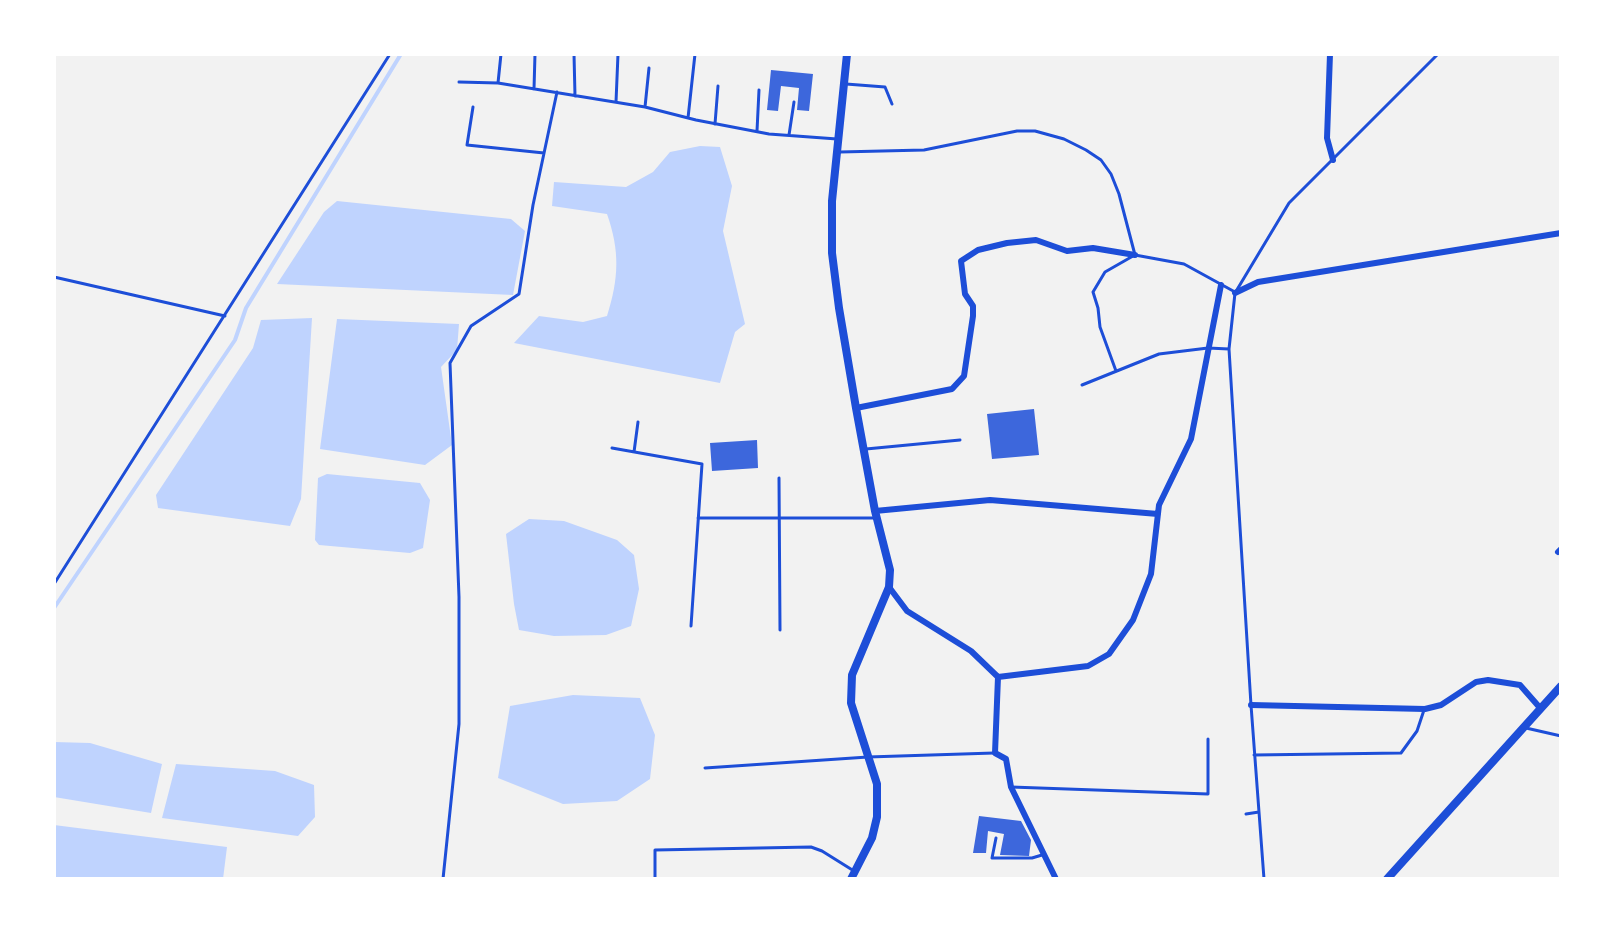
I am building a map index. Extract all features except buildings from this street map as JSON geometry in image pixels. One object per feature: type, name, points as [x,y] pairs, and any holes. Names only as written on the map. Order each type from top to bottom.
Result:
[{"type":"street","points":[[848,54],[832,201],[832,253],[856,408],[876,514],[890,570],[889,587],[852,675],[851,703],[877,784],[877,817],[872,838],[854,875]]},
{"type":"street","points":[[1330,54],[1327,138],[1333,160]]},
{"type":"street","points":[[1235,293],[1258,282],[1561,233]]},
{"type":"street","points":[[856,408],[952,389],[964,376],[973,306],[965,294],[961,261],[978,249],[1036,240],[1067,251],[1093,248],[1135,255]]},
{"type":"street","points":[[998,677],[1088,666],[1109,654],[1133,620],[1150,574],[1159,505],[1191,439],[1221,285]]},
{"type":"street","points":[[876,514],[990,500],[1158,514]]},
{"type":"street","points":[[889,587],[907,611],[971,651],[998,677],[995,753],[1006,759],[1011,787],[1056,879]]},
{"type":"street","points":[[1251,705],[1425,709],[1441,705],[1476,682],[1488,680],[1520,685],[1541,709]]},
{"type":"street","points":[[1387,879],[1561,686]]},
{"type":"lane","points":[[54,584],[390,54]]},
{"type":"lane","points":[[498,83],[501,54]]},
{"type":"lane","points":[[534,89],[535,54]]},
{"type":"lane","points":[[574,54],[576,96]]},
{"type":"lane","points":[[616,102],[618,54]]},
{"type":"lane","points":[[687,118],[695,54]]},
{"type":"lane","points":[[1264,879],[1254,755],[1229,349],[1235,293],[1289,203],[1438,54]]},
{"type":"lane","points":[[645,107],[649,68]]},
{"type":"lane","points":[[459,82],[498,83],[645,107],[687,118],[757,131],[839,139]]},
{"type":"lane","points":[[845,83],[885,87],[892,104]]},
{"type":"lane","points":[[715,124],[718,86]]},
{"type":"lane","points":[[757,131],[759,90]]},
{"type":"lane","points":[[444,879],[459,724],[459,597],[450,363],[471,326],[519,294],[533,205],[557,93]]},
{"type":"lane","points":[[789,135],[794,102]]},
{"type":"lane","points":[[473,107],[467,145],[544,153]]},
{"type":"lane","points":[[838,152],[924,150],[1017,131],[1035,132],[1064,139],[1101,160],[1111,174],[1119,194],[1135,255]]},
{"type":"lane","points":[[1116,371],[1100,327],[1093,292],[1105,272],[1135,255],[1184,264],[1235,293]]},
{"type":"lane","points":[[54,277],[225,316]]},
{"type":"lane","points":[[1082,386],[1159,354],[1208,348],[1229,349]]},
{"type":"lane","points":[[634,452],[638,422]]},
{"type":"lane","points":[[864,449],[960,440]]},
{"type":"lane","points":[[612,448],[702,464],[691,626]]},
{"type":"lane","points":[[779,478],[780,630]]},
{"type":"lane","points":[[698,518],[780,518],[876,514]]},
{"type":"lane","points":[[1254,755],[1401,753],[1417,731],[1425,709]]},
{"type":"lane","points":[[1524,728],[1561,736]]},
{"type":"lane","points":[[1011,787],[1208,794],[1208,739]]},
{"type":"lane","points":[[705,768],[868,757],[995,753]]},
{"type":"lane","points":[[1246,814],[1259,812]]},
{"type":"lane","points":[[996,838],[992,858],[1032,858],[1044,854]]},
{"type":"lane","points":[[655,879],[655,849],[812,847],[822,851],[854,875]]},
{"type":"water","points":[[700,146],[720,147],[732,186],[723,231],[745,324],[735,332],[720,383],[514,343],[539,316],[583,322],[607,316],[611,302],[616,277],[616,253],[607,214],[552,206],[554,182],[626,187],[653,172],[670,152]]},
{"type":"water","points":[[337,201],[511,219],[525,231],[513,295],[277,284],[324,212]]},
{"type":"water","points":[[312,318],[301,499],[290,526],[158,508],[156,495],[253,348],[261,320]]},
{"type":"water","points":[[337,319],[459,324],[457,350],[441,367],[452,445],[425,465],[320,449]]},
{"type":"water","points":[[327,474],[420,483],[430,500],[423,548],[410,553],[319,545],[315,540],[318,478]]},
{"type":"water","points":[[529,519],[564,521],[617,540],[634,555],[639,589],[631,626],[606,635],[554,636],[519,630],[506,534]]},
{"type":"water","points":[[573,695],[640,698],[655,735],[650,779],[617,801],[563,804],[498,778],[510,706]]},
{"type":"water","points":[[54,742],[90,743],[162,764],[151,813],[54,797]]},
{"type":"water","points":[[176,764],[275,771],[314,785],[315,817],[298,836],[162,818]]},
{"type":"water","points":[[54,825],[227,847],[223,879],[54,879]]},
{"type":"waterway","points":[[54,608],[235,340],[246,308],[401,54]]}]
